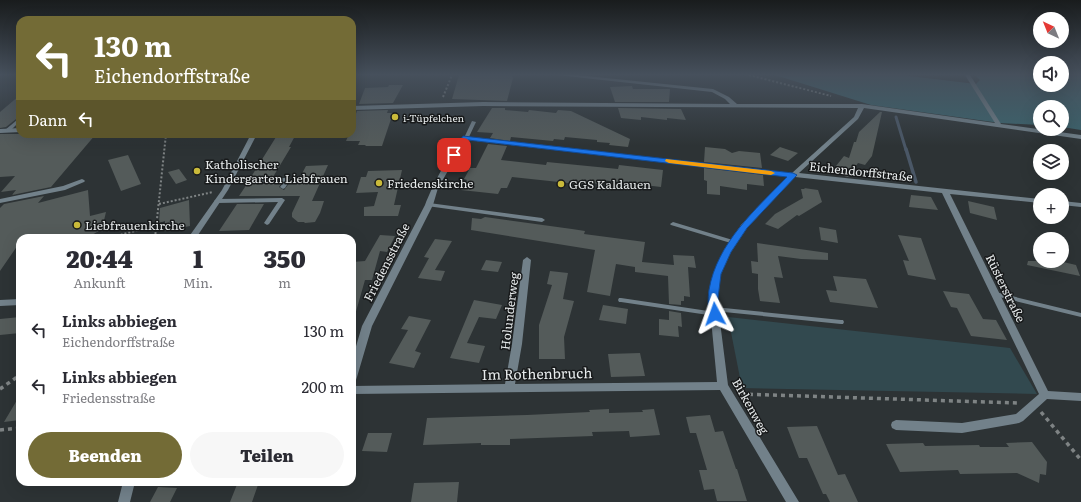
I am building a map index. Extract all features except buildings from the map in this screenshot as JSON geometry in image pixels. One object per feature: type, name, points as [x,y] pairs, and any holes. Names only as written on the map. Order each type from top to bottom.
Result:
[{"type":"street","points":[[727,98],[735,105]]},
{"type":"street","points":[[982,98],[999,125]]},
{"type":"street","points":[[356,108],[483,104],[862,106],[1081,138]]},
{"type":"street","name":"Birkenweg","points":[[793,502],[726,390],[713,298],[717,274],[727,252],[744,227],[793,175],[856,118],[862,106]]},
{"type":"street","points":[[3,131],[16,130]]},
{"type":"street","points":[[195,234],[225,190],[252,138]]},
{"type":"street","name":"Eichendorffstraße","points":[[466,138],[1033,200]]},
{"type":"street","name":"Friedensstraße","points":[[356,363],[367,326],[429,205],[435,188],[460,144],[466,138]]},
{"type":"street","points":[[0,200],[65,188],[82,181]]},
{"type":"street","name":"Rüsterstraße","points":[[945,191],[1044,395]]},
{"type":"street","points":[[1069,204],[1081,205]]},
{"type":"street","name":"Holunderweg","points":[[509,388],[517,344],[528,260]]},
{"type":"street","points":[[0,304],[16,302]]},
{"type":"street","name":"Im Rothenbruch","points":[[356,390],[509,388],[726,390]]},
{"type":"street","points":[[896,425],[962,428],[1019,418],[1044,395],[1081,397]]},
{"type":"street","points":[[124,502],[128,486]]},
{"type":"lane","points":[[3,131],[16,120]]},
{"type":"lane","points":[[466,138],[474,122]]},
{"type":"lane","points":[[229,182],[287,180],[283,187]]},
{"type":"lane","points":[[217,201],[282,200],[267,223]]},
{"type":"lane","points":[[429,205],[542,220]]},
{"type":"lane","points":[[673,224],[734,242]]},
{"type":"lane","points":[[995,294],[1081,315]]},
{"type":"lane","points":[[621,300],[715,311],[841,322]]},
{"type":"path","points":[[156,234],[166,138]]},
{"type":"path","points":[[159,204],[225,190]]},
{"type":"path","points":[[125,234],[157,226]]},
{"type":"path","points":[[0,389],[16,378]]},
{"type":"path","points":[[726,390],[1034,404],[1081,460]]},
{"type":"path","points":[[0,430],[16,428]]},
{"type":"shaded area","points":[[850,98],[1081,98],[1081,130],[1069,128],[1069,100],[1033,100],[1033,125],[1000,123],[871,105]]},
{"type":"shaded area","points":[[728,317],[1010,348],[1037,394],[742,388]]},
{"type":"waterway","points":[[896,117],[906,150]]},
{"type":"waterway","points":[[906,149],[916,182]]},
{"type":"slow traffic","points":[[669,161],[771,173]]},
{"type":"place","name":"i-Tüpfelchen","points":[[395,117]]},
{"type":"place","name":"Katholischer Kindergarten Liebfrauen","points":[[197,171]]},
{"type":"place","name":"Friedenskirche","points":[[379,183]]},
{"type":"place","name":"GGS Kaldauen","points":[[561,184]]},
{"type":"place","name":"Liebfrauenkirche","points":[[77,225]]},
{"type":"route","points":[[454,155],[460,144],[466,138],[793,175],[744,227],[727,252],[717,274],[713,298],[715,314]]}]
